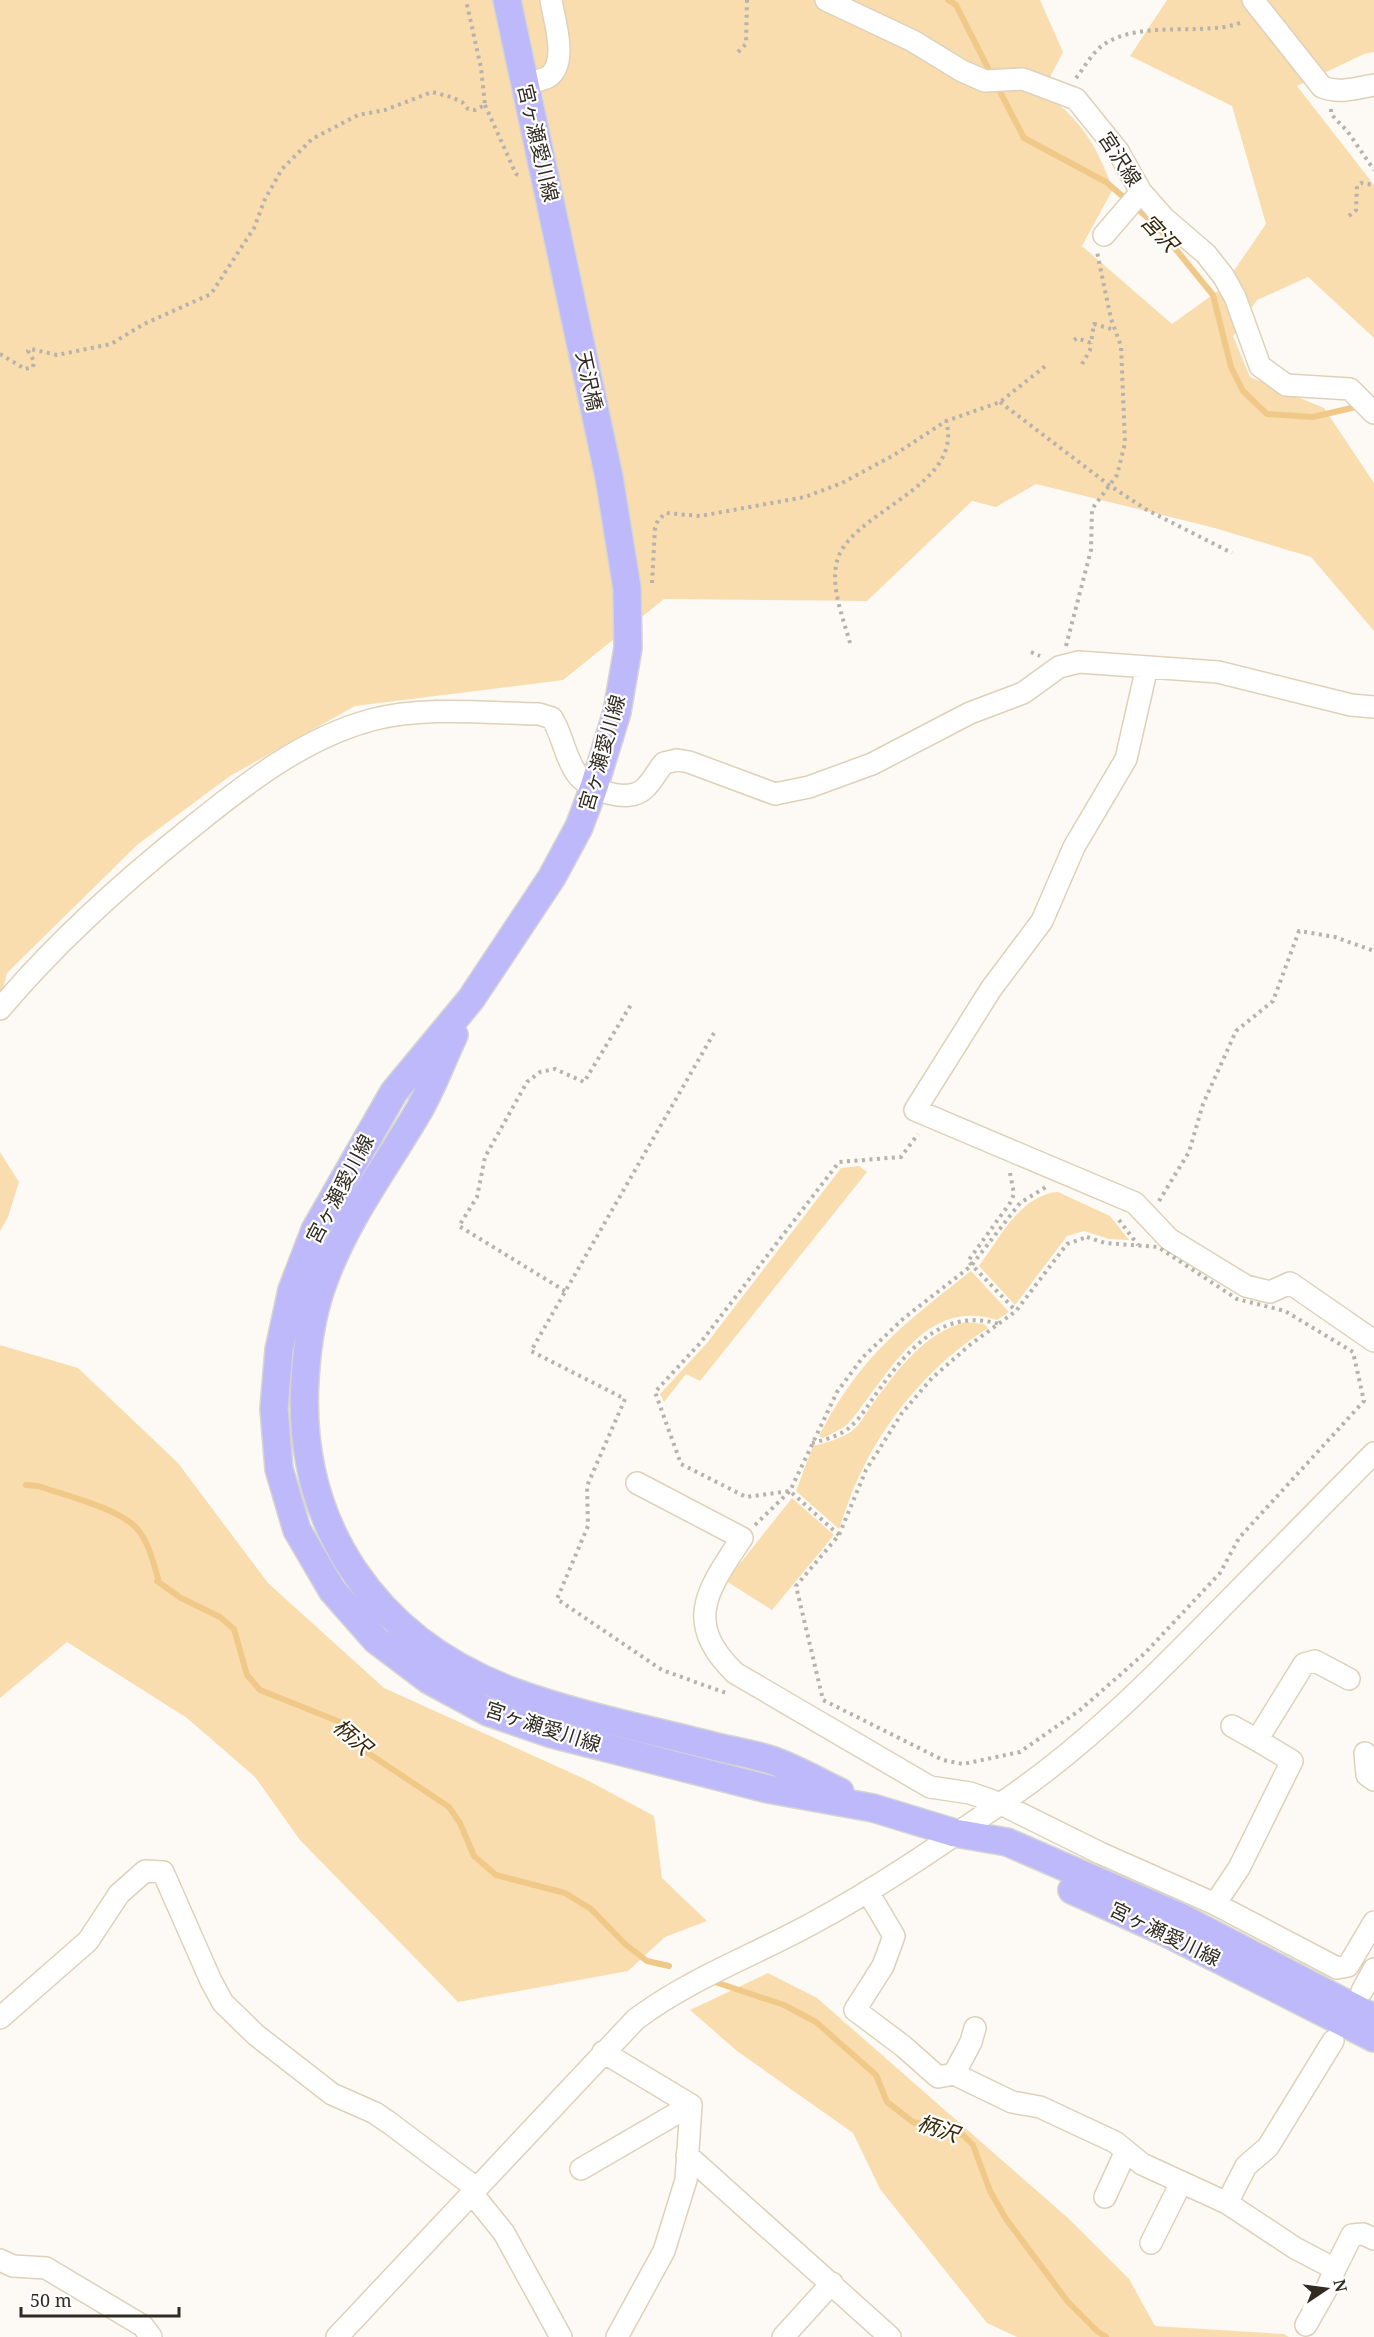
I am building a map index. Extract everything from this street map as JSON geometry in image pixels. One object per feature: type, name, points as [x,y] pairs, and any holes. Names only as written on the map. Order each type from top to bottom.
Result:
[{"type":"main road","name":"宮ヶ瀬愛川線","points":[[507,0],[568,285]]},
{"type":"main road","name":"天沢橋","points":[[568,285],[609,477]]},
{"type":"main road","name":"宮ヶ瀬愛川線","points":[[609,477],[627,588],[628,648],[617,712],[594,788],[579,827],[552,877],[471,999],[394,1092],[315,1230],[292,1290],[279,1350],[274,1409],[279,1469],[297,1530],[332,1590],[376,1640],[429,1680],[488,1712],[552,1734],[756,1786],[873,1808],[955,1833],[1007,1842],[1333,1980],[1374,2018]]},
{"type":"main road","name":"宮ヶ瀬愛川線","points":[[955,1833],[1002,1859],[1165,1932],[1374,2038]]},
{"type":"street","points":[[525,84],[548,77],[556,67],[559,54],[551,0]]},
{"type":"street","name":"宮沢線","points":[[826,0],[913,41],[962,71],[985,81],[1023,79],[1076,99],[1118,151],[1141,192],[1164,218],[1206,254],[1224,277],[1235,297],[1260,366],[1268,375],[1286,385],[1350,389],[1374,413]]},
{"type":"street","points":[[1256,4],[1322,87],[1331,91],[1374,85]]},
{"type":"street","points":[[1104,235],[1141,192]]},
{"type":"street","points":[[0,1009],[56,946],[147,863],[222,803],[317,740],[403,713],[539,714],[552,718],[562,735],[567,756],[577,775],[594,788],[617,794],[634,794],[644,789],[664,763],[677,760],[689,762],[774,794],[809,788],[872,764],[970,712],[1023,693],[1064,666],[1079,662],[1218,672],[1351,705],[1374,707]]},
{"type":"street","points":[[1147,667],[1126,759],[1074,847],[1042,921],[991,989],[915,1110],[1135,1203],[1169,1239],[1245,1286],[1270,1292],[1290,1283],[1374,1341]]},
{"type":"street","points":[[337,2337],[636,2019],[667,1995],[812,1924],[868,1892],[1001,1804],[1078,1745],[1146,1685],[1374,1453]]},
{"type":"street","points":[[638,1483],[742,1538],[711,1585],[705,1608],[708,1634],[719,1658],[735,1673],[930,1787],[970,1793],[1001,1804],[1215,1904],[1333,1980],[1348,1966],[1374,1922]]},
{"type":"street","points":[[1257,1740],[1304,1664],[1315,1661],[1341,1669]]},
{"type":"street","points":[[1215,1904],[1273,1822],[1292,1761],[1232,1726]]},
{"type":"street","points":[[1365,1753],[1367,1775],[1374,1780]]},
{"type":"street","points":[[0,2018],[88,1941],[119,1894],[145,1871],[163,1872],[223,2003],[256,2035],[332,2094],[375,2113],[473,2190],[504,2233],[561,2337]]},
{"type":"street","points":[[868,1892],[894,1936],[883,1966],[855,2010],[903,2046],[938,2077],[954,2074],[1012,2102],[1040,2107],[1115,2142],[1142,2164],[1227,2204],[1295,2248],[1335,2269]]},
{"type":"street","points":[[1362,1991],[1374,1969]]},
{"type":"street","points":[[954,2074],[971,2042],[975,2028]]},
{"type":"street","points":[[1227,2204],[1246,2166],[1268,2147],[1332,2041]]},
{"type":"street","points":[[603,2052],[691,2105]]},
{"type":"street","points":[[617,2337],[664,2251],[686,2180],[691,2105]]},
{"type":"street","points":[[581,2169],[691,2105]]},
{"type":"street","points":[[1105,2197],[1126,2151]]},
{"type":"street","points":[[687,2155],[890,2337]]},
{"type":"street","points":[[1151,2243],[1181,2183]]},
{"type":"street","points":[[1306,2325],[1327,2288],[1352,2235],[1363,2234],[1374,2239]]},
{"type":"street","points":[[0,2260],[13,2266],[46,2268],[120,2301],[152,2337]]},
{"type":"street","points":[[783,2337],[832,2283]]},
{"type":"path","points":[[466,0],[485,105],[516,174],[550,194]]},
{"type":"path","points":[[738,52],[746,44],[747,0]]},
{"type":"path","points":[[1068,95],[1073,81],[1102,45],[1152,30],[1236,26],[1256,4]]},
{"type":"path","points":[[1331,91],[1331,114],[1374,170]]},
{"type":"path","points":[[0,354],[25,369],[33,367],[34,361],[28,351],[57,355],[111,344],[144,324],[211,294],[254,228],[265,199],[282,169],[312,139],[358,116],[385,110],[432,92],[452,97],[462,102],[468,109],[475,110],[485,105]]},
{"type":"path","points":[[1349,216],[1356,210],[1357,186],[1361,183],[1374,185]]},
{"type":"path","points":[[1064,666],[1091,550],[1092,509],[1116,475],[1125,443],[1126,421],[1120,379],[1121,346],[1115,330],[1097,250],[1104,235]]},
{"type":"path","points":[[1082,364],[1091,343],[1094,324],[1115,330]]},
{"type":"path","points":[[1074,340],[1077,338],[1091,343]]},
{"type":"path","points":[[651,586],[655,528],[658,520],[666,513],[700,516],[805,497],[842,483],[894,455],[946,421],[1000,402],[1048,363]]},
{"type":"path","points":[[1000,402],[1109,485],[1147,510],[1232,553]]},
{"type":"path","points":[[850,643],[836,590],[836,572],[840,554],[854,535],[938,468],[950,434],[946,421]]},
{"type":"path","points":[[1150,1217],[1189,1152],[1203,1104],[1236,1031],[1273,1000],[1299,931],[1335,937],[1374,951]]},
{"type":"path","points":[[565,1291],[459,1226],[477,1197],[484,1157],[527,1082],[540,1072],[555,1069],[584,1082],[632,1003]]},
{"type":"path","points":[[714,1033],[531,1351],[625,1399],[587,1486],[588,1526],[556,1599],[662,1670],[736,1699]]},
{"type":"path","points":[[839,1535],[790,1491],[746,1497],[681,1464],[655,1392],[701,1342],[838,1162],[902,1156],[921,1130]]},
{"type":"path","points":[[1009,1169],[1014,1194],[968,1262],[1016,1311]]},
{"type":"path","points":[[742,1538],[790,1491],[837,1392],[864,1357],[904,1318],[972,1266],[1020,1203],[1034,1192],[1047,1187]]},
{"type":"path","points":[[1112,1212],[1139,1245]]},
{"type":"path","points":[[1087,1237],[1105,1243],[1158,1246],[1237,1299],[1285,1311],[1353,1352],[1364,1401],[1239,1538],[1220,1573],[1145,1653],[1080,1710],[1030,1748],[963,1764],[943,1760],[823,1700],[796,1586],[839,1535],[866,1470],[902,1413],[932,1378],[1016,1311],[1067,1244],[1087,1237]]},
{"type":"path","points":[[811,1444],[850,1428],[892,1372],[926,1336],[946,1325],[966,1319],[999,1324]]},
{"type":"shaded area","points":[[0,0],[1040,0],[1063,52],[1043,91],[1078,123],[1086,134],[1100,158],[1113,189],[1082,246],[1172,324],[1222,288],[1266,224],[1232,106],[1130,56],[1167,0],[1374,0],[1374,52],[1364,54],[1297,86],[1374,185],[1374,338],[1308,277],[1257,300],[1233,336],[1250,377],[1324,408],[1374,483],[1374,631],[1311,557],[1211,527],[1036,484],[996,507],[972,501],[867,601],[664,599],[563,680],[355,706],[230,776],[137,845],[7,973],[0,1002]]},
{"type":"shaded area","points":[[0,1152],[19,1182],[8,1217],[0,1231]]},
{"type":"shaded area","points":[[859,1166],[867,1172],[700,1381],[686,1374],[664,1402],[660,1394],[707,1343],[841,1168]]},
{"type":"shaded area","points":[[1058,1192],[1110,1216],[1129,1240],[1109,1239],[1084,1231],[1067,1236],[1015,1305],[979,1266],[1003,1231],[1022,1209],[1045,1195]]},
{"type":"shaded area","points":[[971,1271],[1009,1312],[997,1320],[974,1316],[954,1318],[937,1325],[906,1349],[847,1424],[823,1438],[819,1436],[850,1384],[884,1344],[924,1308]]},
{"type":"shaded area","points":[[966,1322],[984,1324],[988,1328],[950,1356],[916,1389],[901,1408],[874,1447],[863,1468],[839,1529],[796,1491],[813,1446],[852,1431],[914,1353],[937,1334]]},
{"type":"shaded area","points":[[0,1345],[78,1368],[178,1463],[268,1583],[384,1688],[587,1780],[654,1816],[662,1878],[707,1921],[665,1937],[628,1971],[458,2002],[300,1840],[255,1777],[187,1718],[67,1642],[0,1698]]},
{"type":"shaded area","points":[[792,1498],[834,1535],[772,1610],[726,1581]]},
{"type":"shaded area","points":[[768,1973],[817,1998],[1068,2218],[1129,2279],[1155,2326],[1284,2334],[1289,2337],[1017,2337],[987,2323],[880,2189],[853,2133],[737,2051],[690,2010]]},
{"type":"waterway","name":"宮沢","points":[[948,0],[956,5],[992,76]]},
{"type":"waterway","name":"宮沢","points":[[997,86],[1024,138],[1106,182],[1156,225],[1213,295],[1231,367],[1243,391],[1267,414],[1313,417],[1360,406]]},
{"type":"waterway","name":"柄沢","points":[[26,1485],[38,1486],[107,1509],[131,1523],[146,1543],[159,1582],[157,1581],[181,1598],[220,1617],[234,1629],[247,1675],[260,1690],[340,1722],[362,1749],[449,1807],[460,1823],[474,1856],[496,1875],[565,1893],[591,1909],[625,1944],[647,1961],[669,1966]]},
{"type":"waterway","name":"柄沢","points":[[715,1982],[784,2005],[816,2022],[876,2075],[887,2102],[913,2122],[963,2135],[973,2145],[990,2191],[1006,2219],[1068,2302],[1106,2337]]}]
